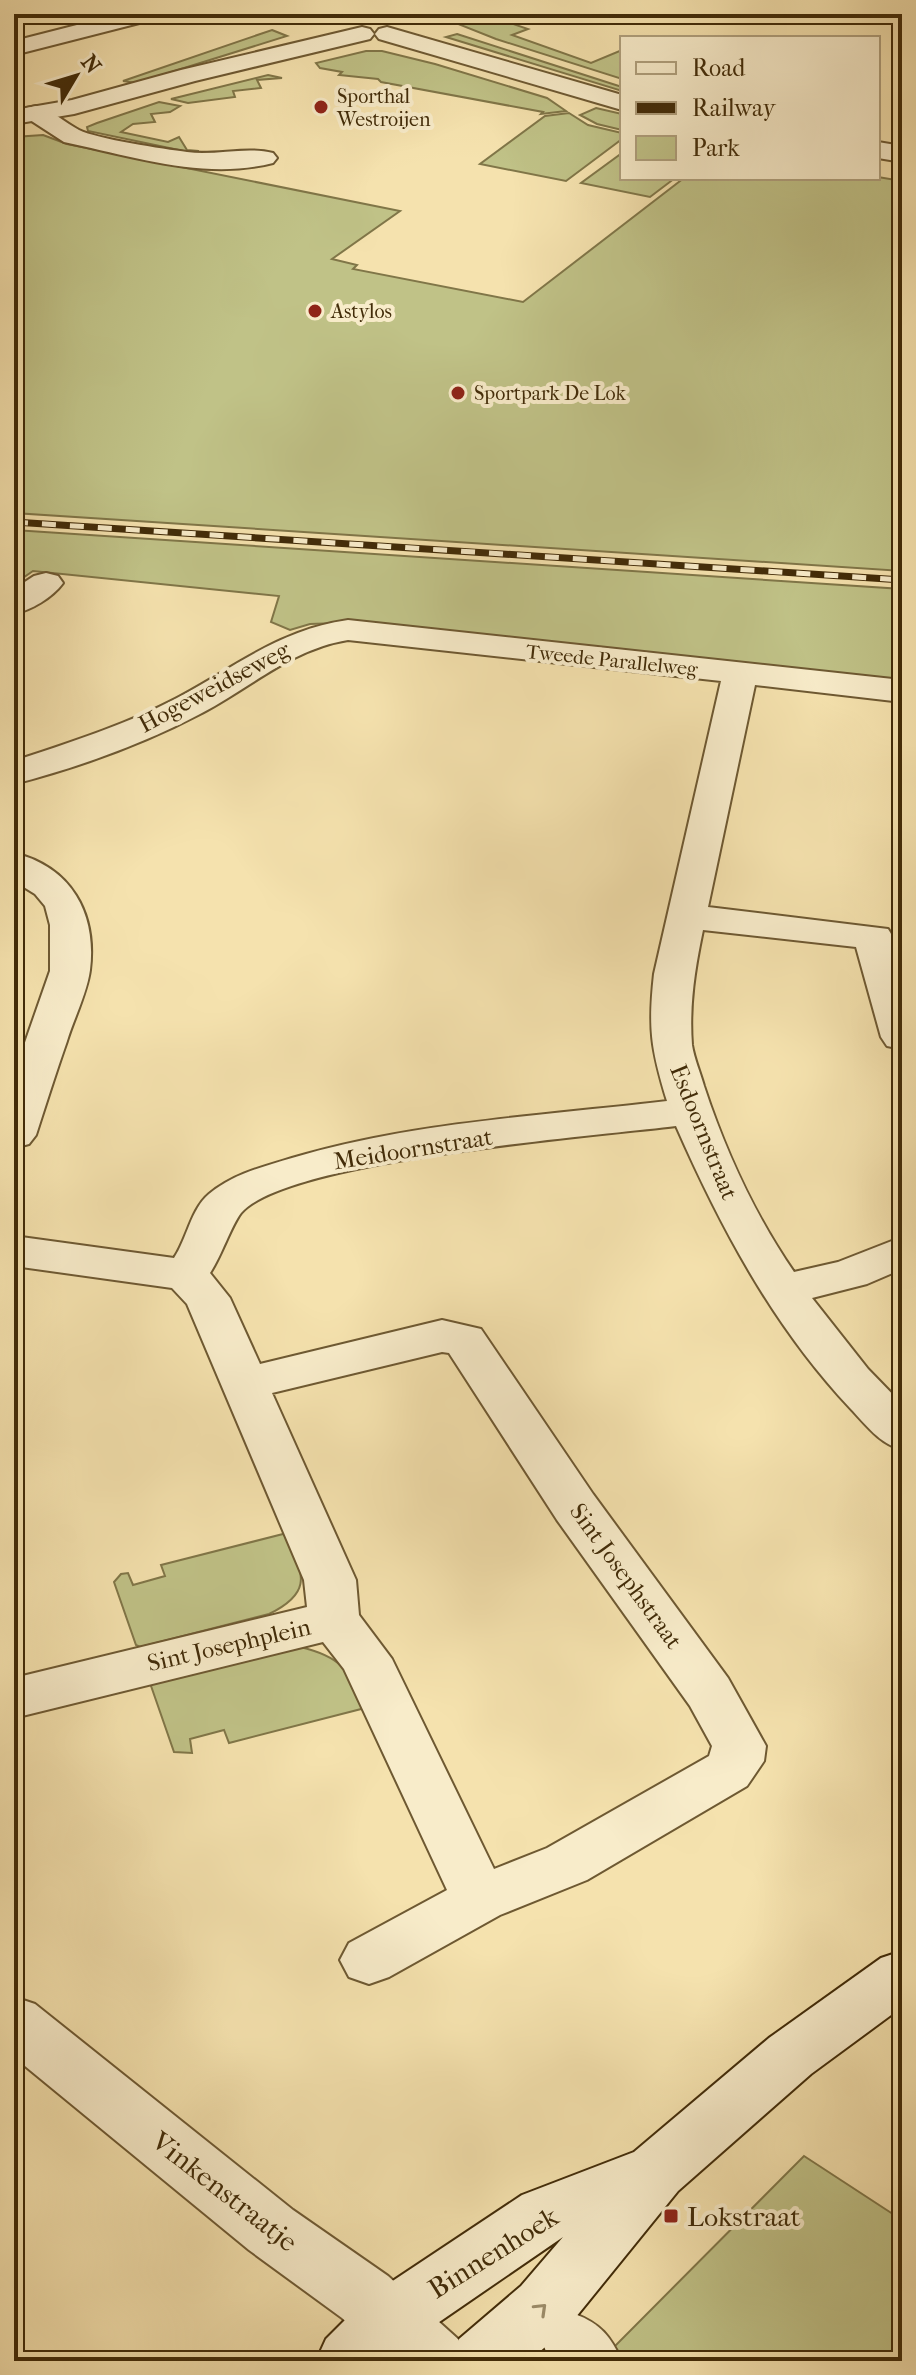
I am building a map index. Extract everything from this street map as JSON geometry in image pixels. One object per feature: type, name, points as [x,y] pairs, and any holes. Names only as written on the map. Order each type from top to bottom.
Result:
[{"type":"street","points":[[14,48],[111,18],[147,14]]},
{"type":"street","points":[[189,75],[334,21],[343,31],[362,34]]},
{"type":"street","points":[[399,25],[620,102]]},
{"type":"street","points":[[25,115],[88,104],[189,75],[399,25],[620,93]]},
{"type":"street","points":[[25,115],[73,137],[201,162],[264,158]]},
{"type":"street","points":[[880,153],[902,157]]},
{"type":"street","points":[[14,604],[46,583]]},
{"type":"street","name":"Tweede Parallelweg","points":[[323,631],[348,630],[902,691]]},
{"type":"street","name":"Hogeweidseweg","points":[[14,773],[92,748],[187,707],[290,645],[323,631]]},
{"type":"street","name":"Esdoornstraat","points":[[740,675],[674,974],[670,1013],[672,1049],[691,1111],[733,1205],[760,1256],[851,1380],[902,1433]]},
{"type":"street","points":[[14,864],[49,886],[64,904],[70,925],[70,971],[14,1135]]},
{"type":"street","points":[[687,916],[874,937],[879,966],[902,1037]]},
{"type":"street","name":"Meidoornstraat","points":[[186,1275],[200,1254],[222,1206],[250,1186],[272,1178],[332,1160],[401,1147],[691,1111]]},
{"type":"street","points":[[14,1251],[186,1275],[207,1298],[330,1580],[334,1620],[366,1659],[480,1899]]},
{"type":"street","points":[[783,1290],[851,1274],[902,1252]]},
{"type":"street","name":"Sint Josephstraat","points":[[245,1384],[442,1336],[464,1340],[575,1507],[687,1660],[739,1746],[737,1761],[728,1771],[567,1864],[480,1899],[369,1960]]},
{"type":"street","name":"Sint Josephplein","points":[[14,1698],[334,1620]]},
{"type":"street","name":"Binnenhoek","points":[[482,2361],[544,2307],[656,2172],[790,2056],[902,1975]]},
{"type":"street","name":"Vinkenstraatje","points":[[14,2022],[271,2230],[365,2297],[369,2340],[435,2361]]},
{"type":"street","name":"Binnenhoek","points":[[369,2340],[544,2215],[656,2172]]},
{"type":"green space","points":[[461,14],[484,14],[528,29],[512,35],[591,63],[620,51],[620,78],[496,39],[453,22]]},
{"type":"green space","points":[[272,30],[287,36],[136,83],[123,81]]},
{"type":"green space","points":[[457,34],[620,86],[620,90],[446,37]]},
{"type":"green space","points":[[366,51],[382,51],[435,64],[547,98],[566,111],[541,114],[543,112],[378,79],[339,75],[342,72],[320,68],[316,63]]},
{"type":"green space","points":[[268,75],[282,78],[257,80],[261,88],[233,91],[235,97],[188,103],[171,99]]},
{"type":"green space","points":[[159,102],[180,106],[170,112],[151,114],[155,122],[133,124],[121,132],[168,142],[179,137],[187,150],[198,151],[198,154],[88,131],[87,127]]},
{"type":"green space","points":[[596,108],[620,114],[620,130],[597,124],[580,115]]},
{"type":"green space","points":[[569,113],[588,125],[620,133],[620,140],[566,181],[480,164],[545,116]]},
{"type":"green space","name":"Sportpark De Lok","points":[[43,135],[67,144],[400,211],[332,259],[357,265],[353,269],[523,302],[681,180],[880,180],[880,177],[902,181],[902,571],[14,513],[14,137]]},
{"type":"green space","points":[[620,154],[620,180],[672,180],[650,197],[581,183]]},
{"type":"green space","points":[[14,530],[902,589],[902,682],[338,623],[310,624],[290,630],[271,622],[279,596],[33,571],[14,584]]},
{"type":"green space","points":[[287,1533],[301,1580],[294,1597],[284,1606],[269,1614],[140,1647],[136,1645],[114,1582],[121,1574],[128,1573],[133,1585],[165,1576],[161,1565]]},
{"type":"green space","points":[[300,1647],[326,1655],[342,1667],[365,1708],[229,1743],[224,1730],[190,1739],[192,1753],[174,1752],[150,1683]]},
{"type":"green space","points":[[804,2156],[902,2220],[902,2361],[624,2361],[613,2348]]},
{"type":"railway","points":[[14,522],[902,580]]},
{"type":"place","name":"Sporthal Westroijen","points":[[321,107]]},
{"type":"place","name":"Astylos","points":[[315,311]]},
{"type":"place","name":"Sportpark De Lok","points":[[458,393]]},
{"type":"place","name":"Lokstraat","points":[[671,2216]]}]
